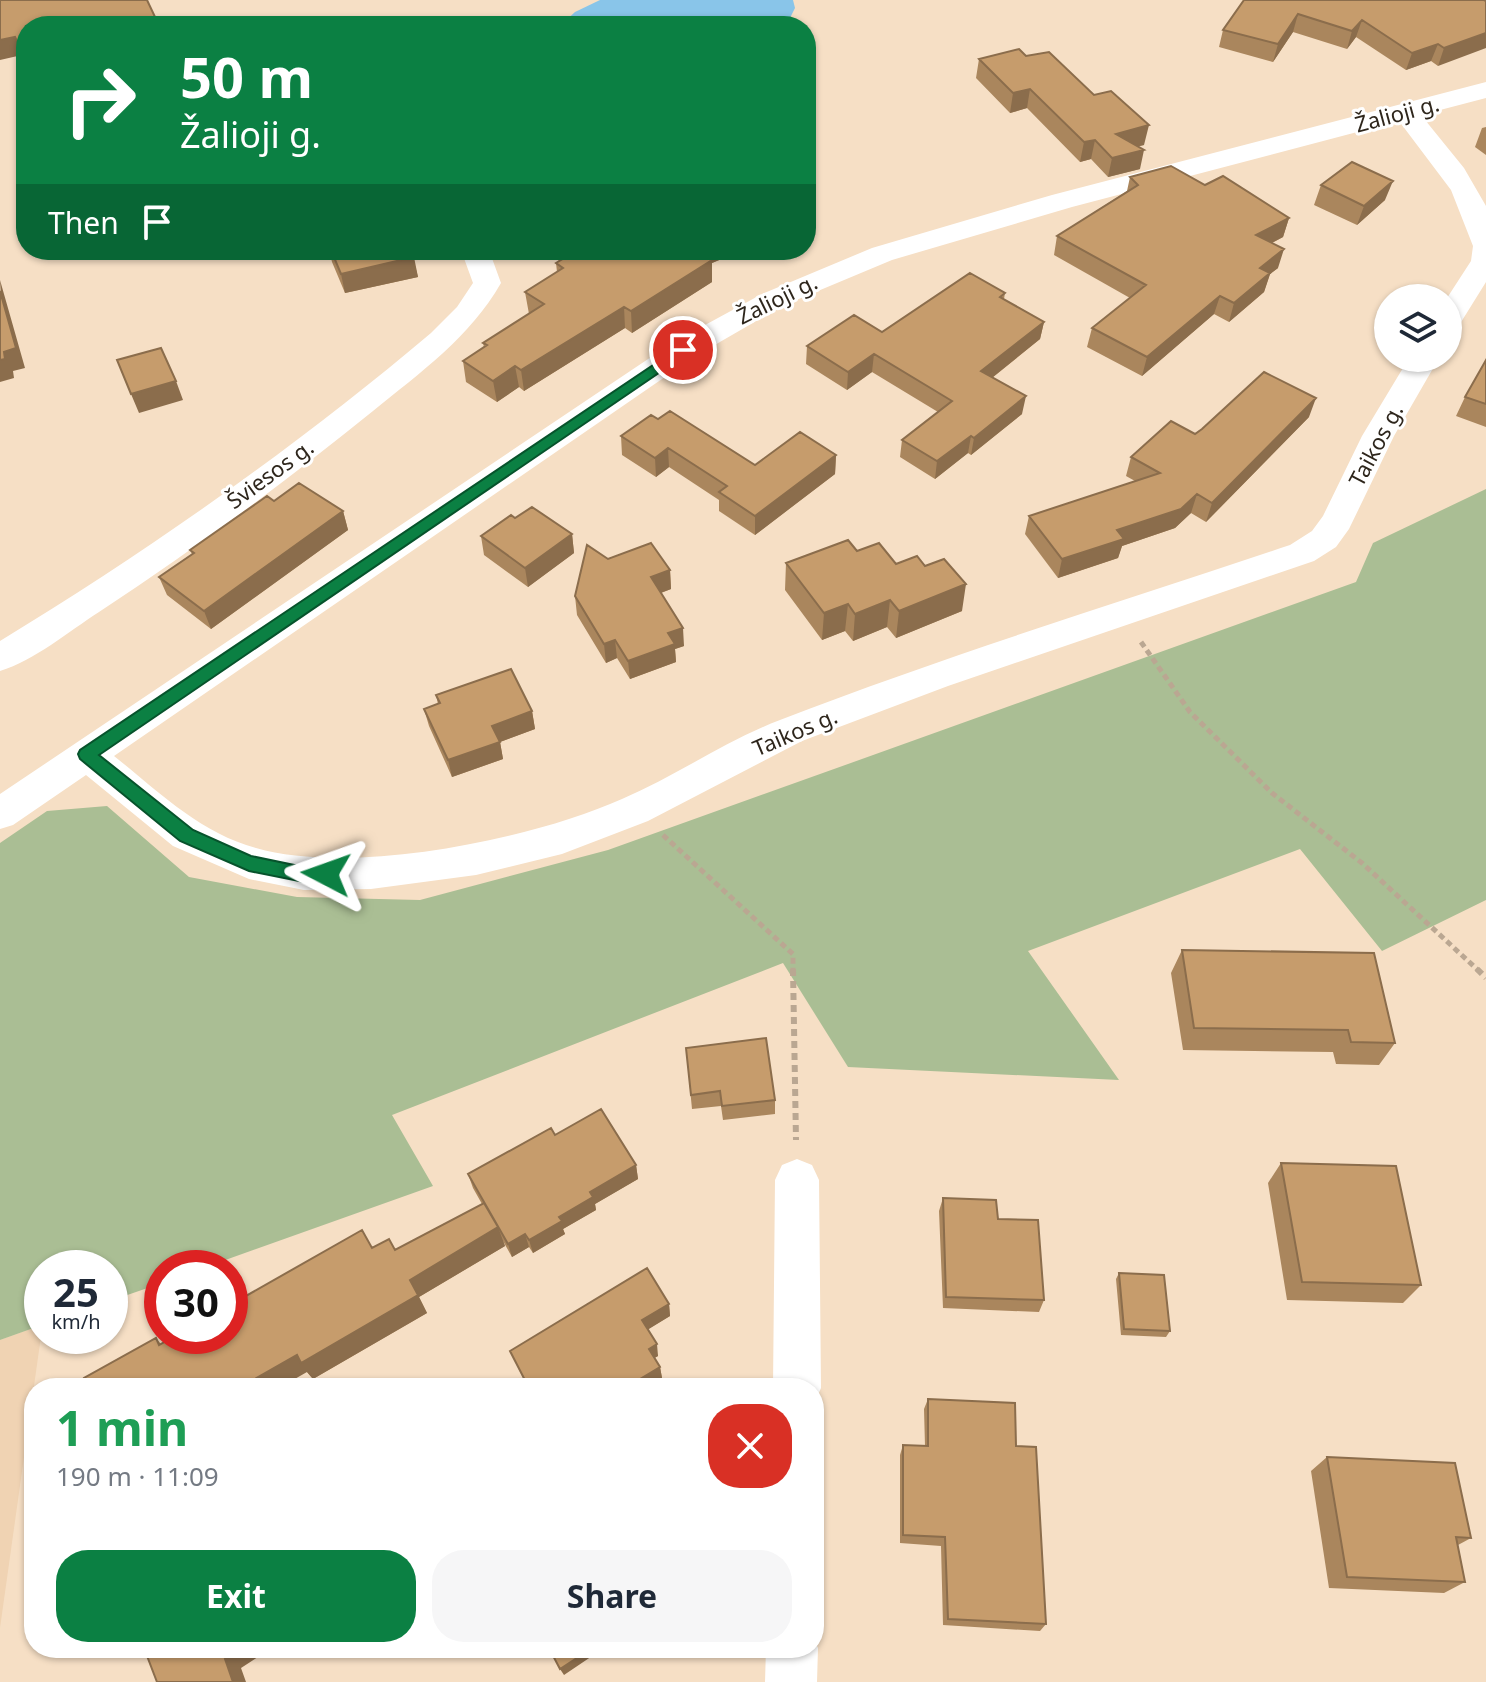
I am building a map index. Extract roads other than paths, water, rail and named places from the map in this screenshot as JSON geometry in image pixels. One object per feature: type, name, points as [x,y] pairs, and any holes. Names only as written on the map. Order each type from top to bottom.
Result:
[{"type":"street","name":"Žalioji g.","points":[[0,814],[683,350],[772,300],[882,254],[1062,201],[1486,90]]},
{"type":"street","points":[[1406,113],[1437,148],[1481,220],[1486,246],[1485,261],[1462,298]]},
{"type":"street","name":"Šviesos g.","points":[[0,658],[142,566],[331,428],[432,346],[476,306],[487,283],[479,260]]},
{"type":"street","name":"Taikos g.","points":[[86,754],[186,835],[249,863],[304,874],[371,873],[476,859],[562,838],[635,810],[789,731],[936,677],[1302,553],[1324,539],[1337,521],[1378,436],[1416,372]]},
{"type":"street","points":[[797,1180],[797,1378]]},
{"type":"street","points":[[791,1682],[792,1658]]},
{"type":"water","points":[[600,0],[793,0],[795,8],[791,16],[571,16]]}]
